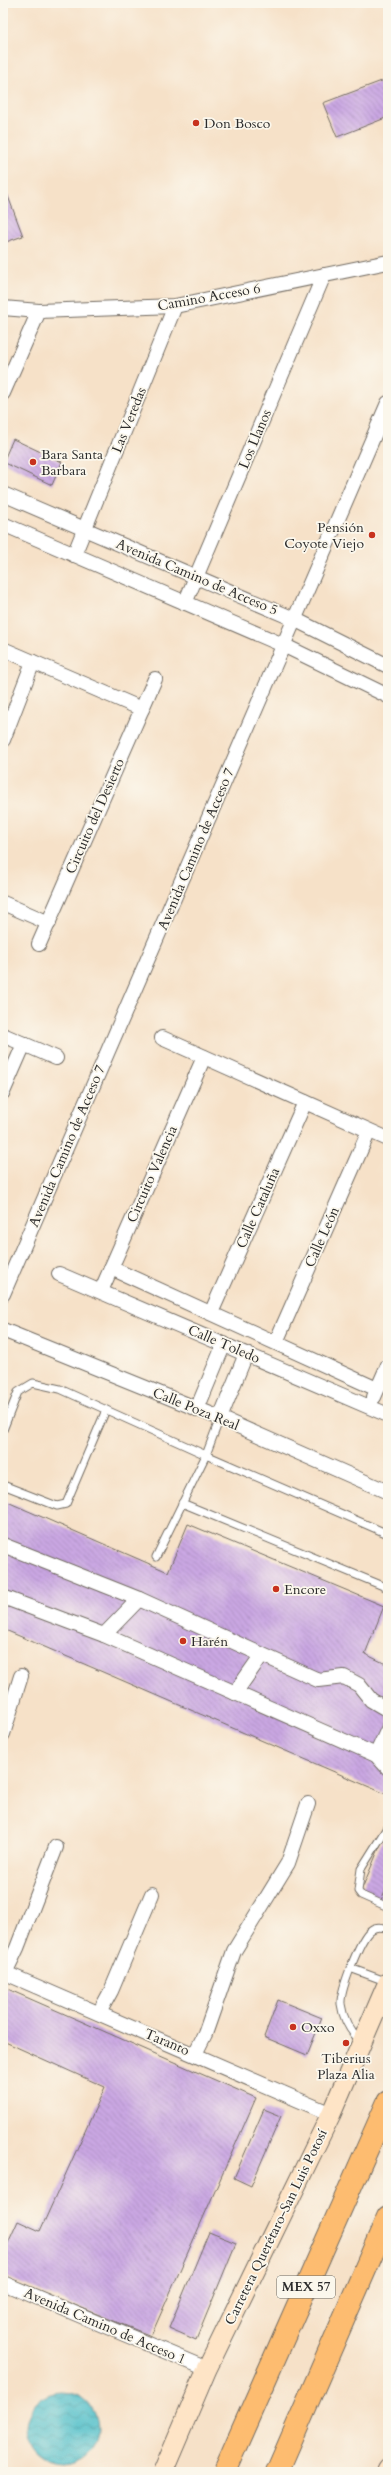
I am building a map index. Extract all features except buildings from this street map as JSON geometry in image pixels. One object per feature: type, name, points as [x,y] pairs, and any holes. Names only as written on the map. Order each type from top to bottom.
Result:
[{"type":"highway","name":"MEX 57","points":[[224,2472],[388,2102]]},
{"type":"highway","name":"MEX 57","points":[[277,2472],[388,2217]]},
{"type":"main road","name":"Carretera Querétaro-San Luis Potosí","points":[[163,2472],[207,2369],[331,2114],[388,1982]]},
{"type":"main road","points":[[386,2472],[388,2468]]},
{"type":"street","name":"Camino Acceso 6","points":[[3,308],[39,311],[175,306],[388,262]]},
{"type":"street","name":"Los Llanos","points":[[185,603],[324,275]]},
{"type":"street","name":"Las Veredas","points":[[74,555],[175,306]]},
{"type":"street","points":[[3,393],[39,311]]},
{"type":"street","name":"Avenida Camino de Acceso 7","points":[[3,1294],[388,403]]},
{"type":"street","name":"Avenida Camino de Acceso 5","points":[[3,494],[294,619],[388,666]]},
{"type":"street","name":"Avenida Camino de Acceso 5","points":[[3,524],[284,645],[388,696]]},
{"type":"street","points":[[3,649],[142,709]]},
{"type":"street","points":[[3,740],[33,662]]},
{"type":"street","name":"Circuito del Desierto","points":[[39,944],[156,679]]},
{"type":"street","points":[[3,903],[49,923]]},
{"type":"street","points":[[3,1035],[56,1058]]},
{"type":"street","points":[[162,1038],[388,1139]]},
{"type":"street","points":[[3,1092],[24,1044]]},
{"type":"street","name":"Circuito Valencia","points":[[101,1291],[204,1057]]},
{"type":"street","name":"Calle Cataluña","points":[[211,1313],[305,1102]]},
{"type":"street","name":"Calle León","points":[[276,1342],[369,1131]]},
{"type":"street","name":"Calle Toledo","points":[[111,1268],[378,1389]]},
{"type":"street","name":"Calle Toledo","points":[[59,1274],[388,1414]]},
{"type":"street","name":"Calle Poza Real","points":[[3,1330],[220,1418],[388,1492]]},
{"type":"street","points":[[197,1409],[224,1344]]},
{"type":"street","points":[[220,1418],[246,1354]]},
{"type":"street","points":[[370,1407],[388,1365]]},
{"type":"street","points":[[3,1545],[139,1599],[261,1656],[318,1680],[344,1677],[359,1685],[371,1700],[388,1710]]},
{"type":"street","points":[[3,1597],[104,1635],[376,1754],[388,1768]]},
{"type":"street","points":[[104,1635],[139,1599]]},
{"type":"street","points":[[235,1692],[261,1656]]},
{"type":"street","points":[[3,1734],[21,1676]]},
{"type":"street","points":[[376,1754],[388,1729]]},
{"type":"street","points":[[195,2054],[205,2034],[234,1951],[288,1863],[308,1804]]},
{"type":"street","points":[[4,1973],[17,1948],[56,1847]]},
{"type":"street","points":[[99,2013],[152,1894]]},
{"type":"street","name":"Taranto","points":[[4,1973],[195,2054],[331,2114]]},
{"type":"street","name":"Avenida Camino de Acceso 1","points":[[3,2283],[207,2369]]},
{"type":"lane","points":[[3,1430],[18,1392],[33,1383],[60,1389],[206,1456],[388,1534]]},
{"type":"lane","points":[[3,1485],[58,1506],[66,1504],[106,1410]]},
{"type":"lane","points":[[156,1558],[206,1456],[220,1418]]},
{"type":"lane","points":[[182,1503],[388,1588]]},
{"type":"lane","points":[[388,1826],[361,1870],[358,1891],[361,1895],[388,1907]]},
{"type":"lane","points":[[362,2043],[349,2030],[341,2003],[354,1956],[370,1930],[380,1926],[388,1929]]},
{"type":"lane","points":[[350,1968],[388,1982]]},
{"type":"water","points":[[55,2392],[69,2392],[88,2402],[98,2421],[98,2435],[88,2454],[69,2464],[55,2464],[36,2454],[26,2435],[26,2421],[36,2402]]},
{"type":"place","name":"Don Bosco","points":[[196,123]]},
{"type":"place","name":"Bara Santa Barbara","points":[[33,462]]},
{"type":"place","name":"Pensión Coyote Viejo","points":[[372,535]]},
{"type":"place","name":"Encore","points":[[276,1589]]},
{"type":"place","name":"Harén","points":[[183,1641]]},
{"type":"place","name":"Oxxo","points":[[293,2027]]},
{"type":"place","name":"Tiberius Plaza Alia","points":[[346,2043]]}]
